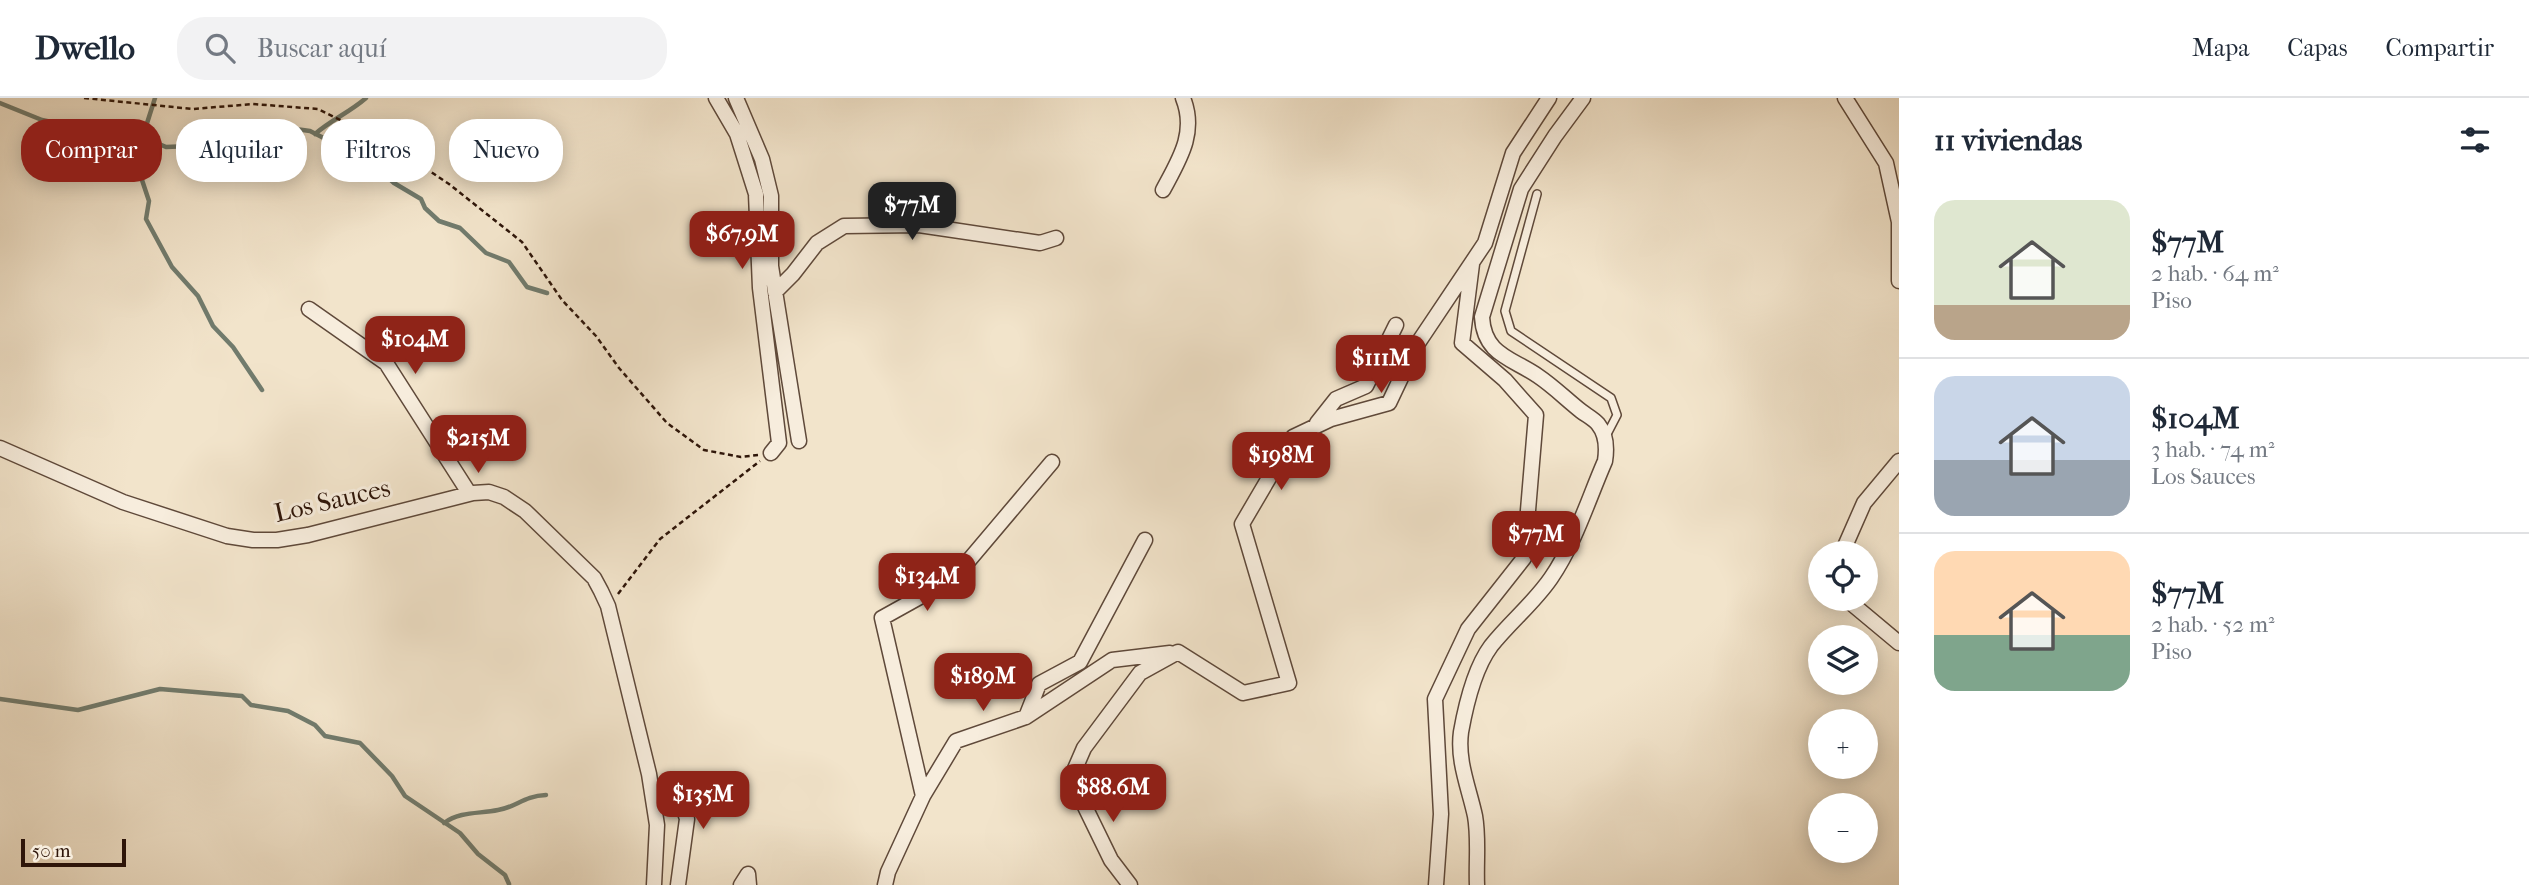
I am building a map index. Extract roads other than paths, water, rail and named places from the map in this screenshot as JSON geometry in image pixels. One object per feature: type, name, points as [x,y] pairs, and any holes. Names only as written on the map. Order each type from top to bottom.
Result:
[{"type":"street","points":[[716,98],[737,134],[756,194],[760,288],[779,443],[771,453]]},
{"type":"street","points":[[736,98],[762,159],[771,196],[771,266],[799,441]]},
{"type":"street","points":[[1163,190],[1185,149],[1189,133],[1187,108],[1183,98]]},
{"type":"street","points":[[885,885],[888,872],[923,796],[956,741],[1026,717],[1112,660],[1178,652],[1243,693],[1289,683],[1242,524],[1293,438],[1331,419],[1389,403],[1416,346],[1485,243],[1513,153],[1549,98]]},
{"type":"street","points":[[1477,885],[1477,831],[1460,754],[1461,732],[1470,695],[1481,664],[1492,646],[1545,587],[1565,555],[1605,461],[1607,448],[1598,424],[1539,376],[1505,358],[1491,346],[1482,328],[1482,317],[1521,190],[1583,98]]},
{"type":"street","points":[[1845,98],[1886,163],[1899,222],[1899,281]]},
{"type":"street","points":[[775,292],[817,243],[844,226],[919,225],[1040,243],[1056,238]]},
{"type":"street","points":[[1436,885],[1441,814],[1435,699],[1468,629],[1524,558],[1536,415],[1505,380],[1462,343],[1472,262]]},
{"type":"street","points":[[309,309],[386,363],[469,493]]},
{"type":"street","points":[[1314,427],[1336,399],[1366,386],[1396,325]]},
{"type":"street","name":"Los Sauces","points":[[0,448],[123,502],[227,536],[253,540],[277,540],[309,535],[469,493],[489,492],[503,497],[525,511],[594,578],[608,606],[651,787],[657,825],[654,885]]},
{"type":"street","points":[[1847,541],[1864,503],[1899,461]]},
{"type":"street","points":[[923,796],[882,618],[954,578],[1052,462]]},
{"type":"street","points":[[1026,717],[1039,684],[1080,662],[1144,540]]},
{"type":"street","points":[[1861,611],[1899,643]]},
{"type":"street","points":[[1130,885],[1111,860],[1071,778],[1084,748],[1140,673],[1178,652]]},
{"type":"street","points":[[675,781],[687,819],[678,885]]},
{"type":"street","points":[[741,885],[748,874],[749,885]]},
{"type":"lane","points":[[1537,194],[1505,311],[1511,331],[1611,398],[1617,415],[1605,438]]},
{"type":"waterway","points":[[148,119],[155,98]]},
{"type":"waterway","points":[[315,134],[366,98]]},
{"type":"waterway","points":[[0,103],[42,120],[122,137],[150,140],[166,147],[215,145],[274,126],[310,131],[353,153],[365,156],[394,183],[421,199],[425,208],[439,221],[460,228],[486,253],[509,262],[527,287],[547,293]]},
{"type":"waterway","points":[[143,182],[149,201],[146,219],[172,267],[198,296],[213,326],[233,347],[262,390]]},
{"type":"waterway","points":[[0,699],[78,710],[160,689],[242,696],[251,705],[288,711],[315,725],[325,736],[360,743],[392,776],[405,796],[460,833],[478,854],[505,875],[509,884]]},
{"type":"waterway","points":[[444,823],[457,816],[505,809],[531,797],[546,795]]}]
